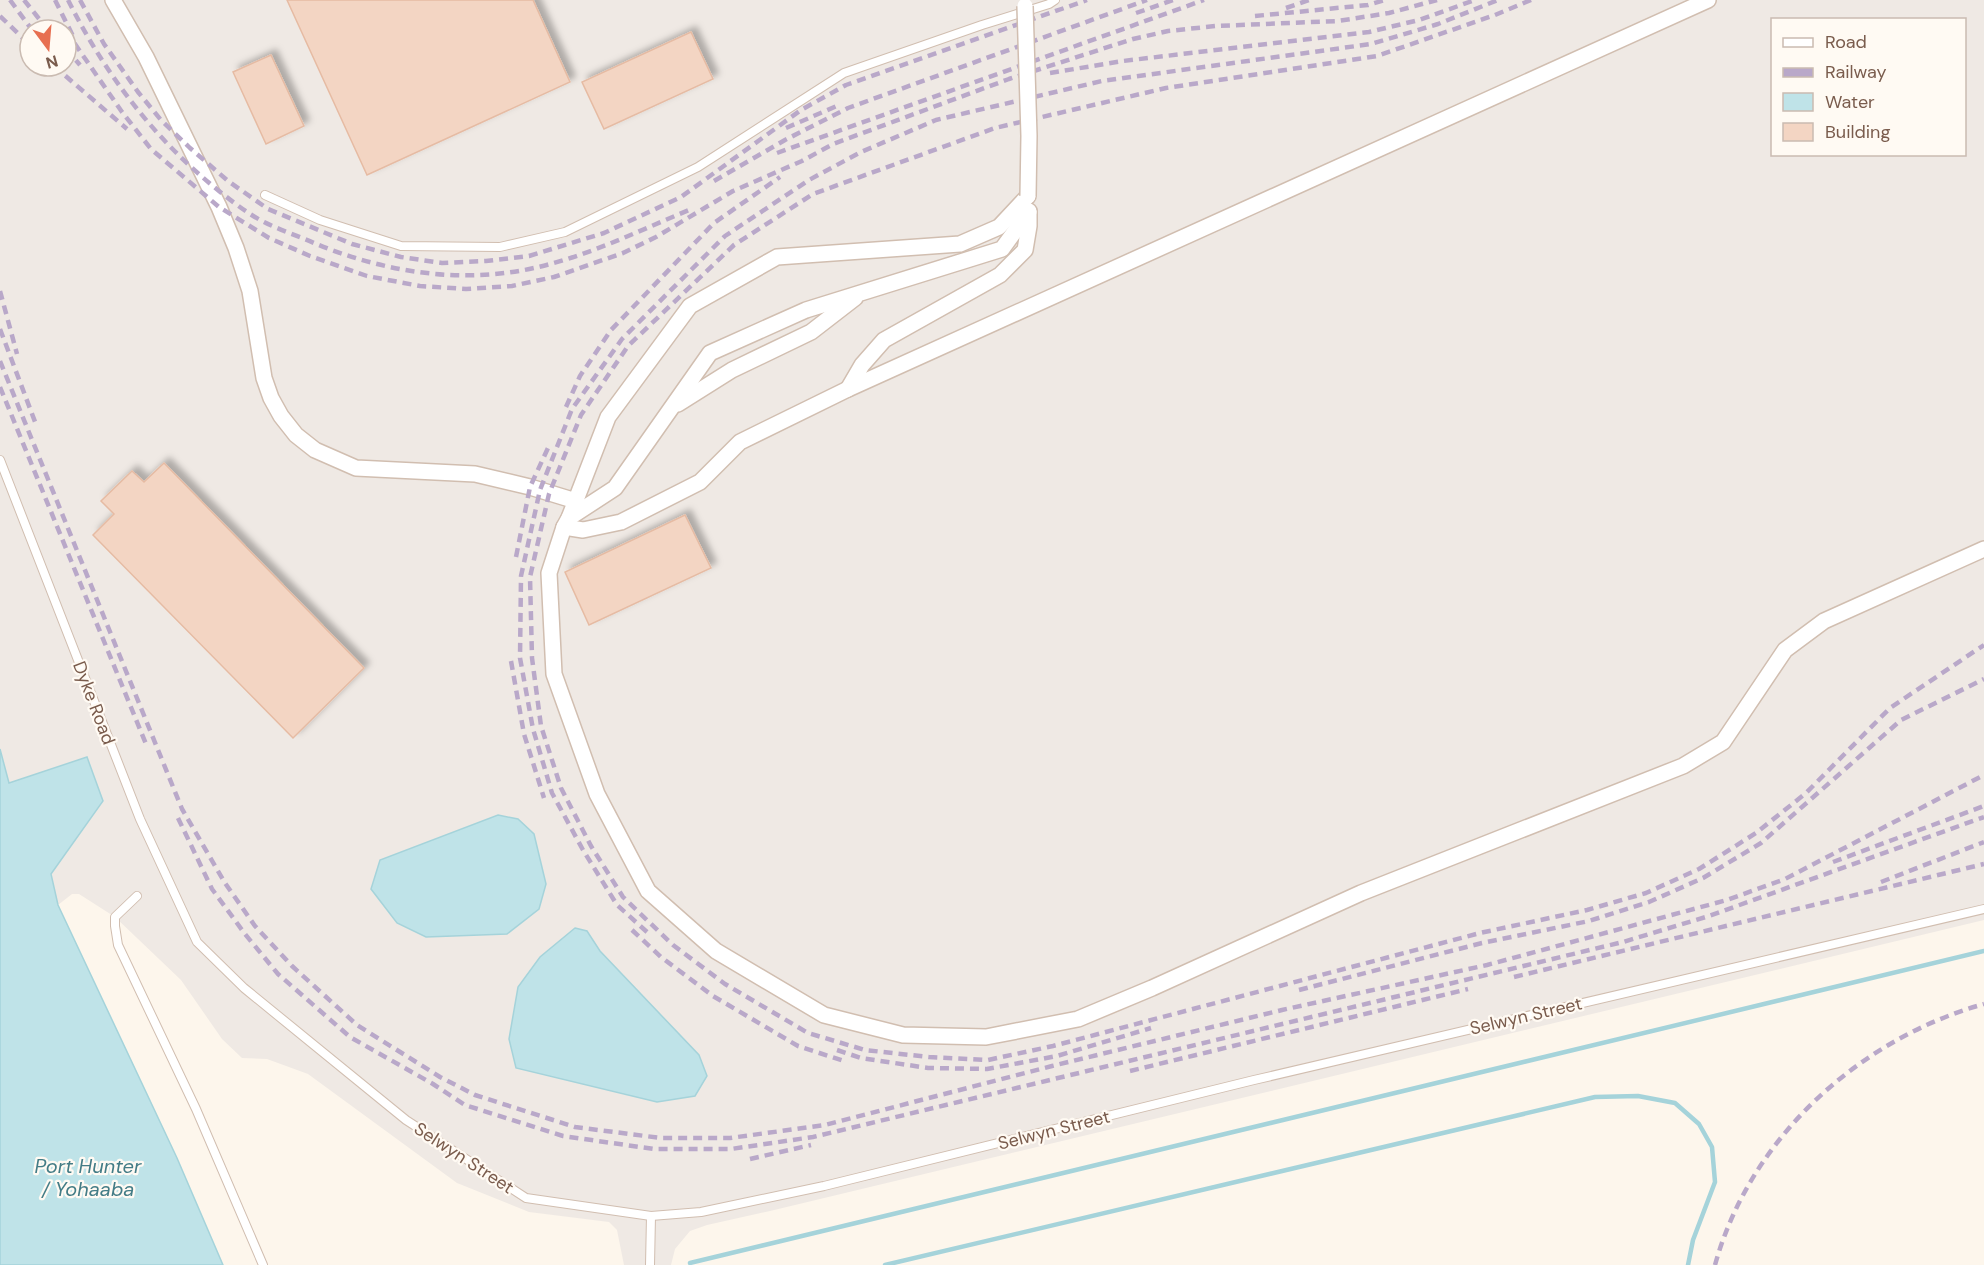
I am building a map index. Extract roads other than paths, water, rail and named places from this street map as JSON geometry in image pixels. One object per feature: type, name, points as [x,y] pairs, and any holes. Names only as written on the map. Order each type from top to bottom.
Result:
[{"type":"street","points":[[113,0],[146,57],[219,207],[250,291],[264,378],[276,407],[296,435],[315,450],[356,468],[475,474],[576,501]]},
{"type":"street","points":[[567,522],[583,530],[621,522],[700,482],[740,442],[848,389],[1708,0]]},
{"type":"street","points":[[848,389],[862,365],[884,340],[1000,275],[1025,250],[1029,226],[1029,136],[1024,3]]},
{"type":"street","points":[[1028,204],[999,227],[960,244],[777,257],[690,306],[608,417],[549,573],[554,674],[597,794],[648,891],[716,951],[824,1015],[903,1035],[986,1037],[1077,1019],[1152,988],[1360,893],[1683,766],[1723,742],[1785,650],[1824,621],[1984,549]]},
{"type":"street","points":[[567,522],[615,488],[710,353],[806,310],[1002,249],[1028,204]]},
{"type":"street","points":[[672,408],[732,370],[811,333],[862,292]]},
{"type":"lane","points":[[264,195],[320,220],[400,246],[500,246],[566,232],[698,167],[844,73],[1049,4],[1055,0]]},
{"type":"lane","name":"Dyke Road","points":[[0,460],[140,819],[197,942]]},
{"type":"lane","points":[[137,896],[115,917],[118,945],[196,1109],[263,1265]]},
{"type":"lane","name":"Selwyn Street","points":[[197,942],[244,988],[406,1120],[526,1198],[651,1216],[701,1212],[824,1186],[1254,1080],[1984,909]]},
{"type":"lane","points":[[650,1265],[651,1216]]},
{"type":"water","name":"Port Hunter / Yohaaba","points":[[0,749],[9,783],[87,757],[103,801],[51,874],[58,905],[177,1158],[223,1265],[0,1265]]},
{"type":"water","points":[[498,815],[518,819],[534,834],[546,884],[539,909],[507,934],[426,937],[397,923],[371,889],[380,860]]},
{"type":"water","points":[[575,928],[587,931],[600,951],[699,1055],[707,1076],[695,1096],[657,1102],[516,1068],[509,1039],[518,987],[540,957]]},
{"type":"waterway","points":[[690,1263],[1984,951]]},
{"type":"waterway","points":[[885,1265],[1595,1097],[1638,1096],[1675,1103],[1699,1124],[1712,1147],[1715,1182],[1693,1240],[1688,1265]]},
{"type":"railway","points":[[10,0],[23,18]]},
{"type":"railway","points":[[24,0],[38,18]]},
{"type":"railway","points":[[55,0],[64,18]]},
{"type":"railway","points":[[68,0],[98,54],[133,104],[173,150],[195,171],[258,219],[337,252],[384,266],[432,274],[505,273],[576,256],[689,210]]},
{"type":"railway","points":[[80,0],[104,44],[138,92],[161,120],[228,181],[268,209],[352,244],[401,257],[442,263],[529,256],[604,233],[681,197],[801,110],[846,85],[1087,0]]},
{"type":"railway","points":[[714,181],[785,140],[848,108],[1147,0]]},
{"type":"railway","points":[[1136,13],[1173,0]]},
{"type":"railway","points":[[777,153],[1204,0]]},
{"type":"railway","points":[[1286,8],[1309,0]]},
{"type":"railway","points":[[1255,16],[1368,5],[1385,0]]},
{"type":"railway","points":[[78,48],[151,149],[219,207],[269,238],[310,256],[367,276],[420,286],[466,289],[512,286],[554,277],[623,253],[656,237],[733,191],[802,161],[833,144],[1009,79],[1133,39],[1168,31],[1216,26],[1338,21],[1389,13],[1437,0]]},
{"type":"railway","points":[[1050,73],[1123,61],[1369,32],[1419,20],[1475,0]]},
{"type":"railway","points":[[647,932],[617,905],[552,793],[533,729],[520,658],[521,576],[540,490],[572,409],[622,339],[725,236],[809,180],[861,152],[936,120],[1102,81],[1371,44],[1438,24],[1498,0]]},
{"type":"railway","points":[[1531,0],[1377,56],[1166,88],[995,128],[813,194],[734,245],[628,346],[581,415],[549,494],[530,577],[532,658],[541,726],[561,788],[591,846],[623,897],[673,945],[725,984],[808,1033],[865,1050],[988,1060],[1053,1046],[1480,933],[1587,910],[1646,893],[1699,869],[1756,833],[1806,793],[1890,708],[1984,645]]},
{"type":"railway","points":[[0,16],[18,33]]},
{"type":"railway","points":[[68,78],[127,129]]},
{"type":"railway","points":[[786,128],[839,105]]},
{"type":"railway","points":[[566,407],[580,376],[611,330],[714,223],[780,177]]},
{"type":"railway","points":[[0,291],[17,354]]},
{"type":"railway","points":[[0,329],[37,427]]},
{"type":"railway","points":[[0,361],[182,809],[225,883],[255,926],[292,966],[357,1025],[440,1077],[475,1095],[575,1127],[661,1138],[730,1138],[825,1125],[1052,1066],[1282,1010],[1487,965],[1727,900],[1785,879],[1984,775]]},
{"type":"railway","points":[[0,387],[146,744]]},
{"type":"railway","points":[[516,557],[530,487],[548,448]]},
{"type":"railway","points":[[511,661],[524,734],[544,798]]},
{"type":"railway","points":[[1299,990],[1482,943],[1589,921],[1649,902],[1703,878],[1761,843],[1901,720],[1984,679]]},
{"type":"railway","points":[[1833,862],[1984,806]]},
{"type":"railway","points":[[178,818],[212,889],[245,934],[278,974],[350,1037],[465,1105],[563,1136],[654,1149],[731,1149],[813,1137],[1623,942],[1709,916],[1984,817]]},
{"type":"railway","points":[[1881,882],[1984,842]]},
{"type":"railway","points":[[1514,977],[1984,864]]},
{"type":"railway","points":[[632,930],[661,957],[713,996],[798,1046],[847,1062]]},
{"type":"railway","points":[[1130,1071],[1468,989]]},
{"type":"railway","points":[[1715,1265],[1731,1219],[1754,1176],[1783,1136],[1816,1100],[1853,1068],[1894,1042],[1938,1020],[1984,1004]]},
{"type":"railway","points":[[837,1050],[861,1058],[928,1068],[987,1069],[1057,1056],[1151,1028]]},
{"type":"railway","points":[[750,1159],[811,1145]]}]
